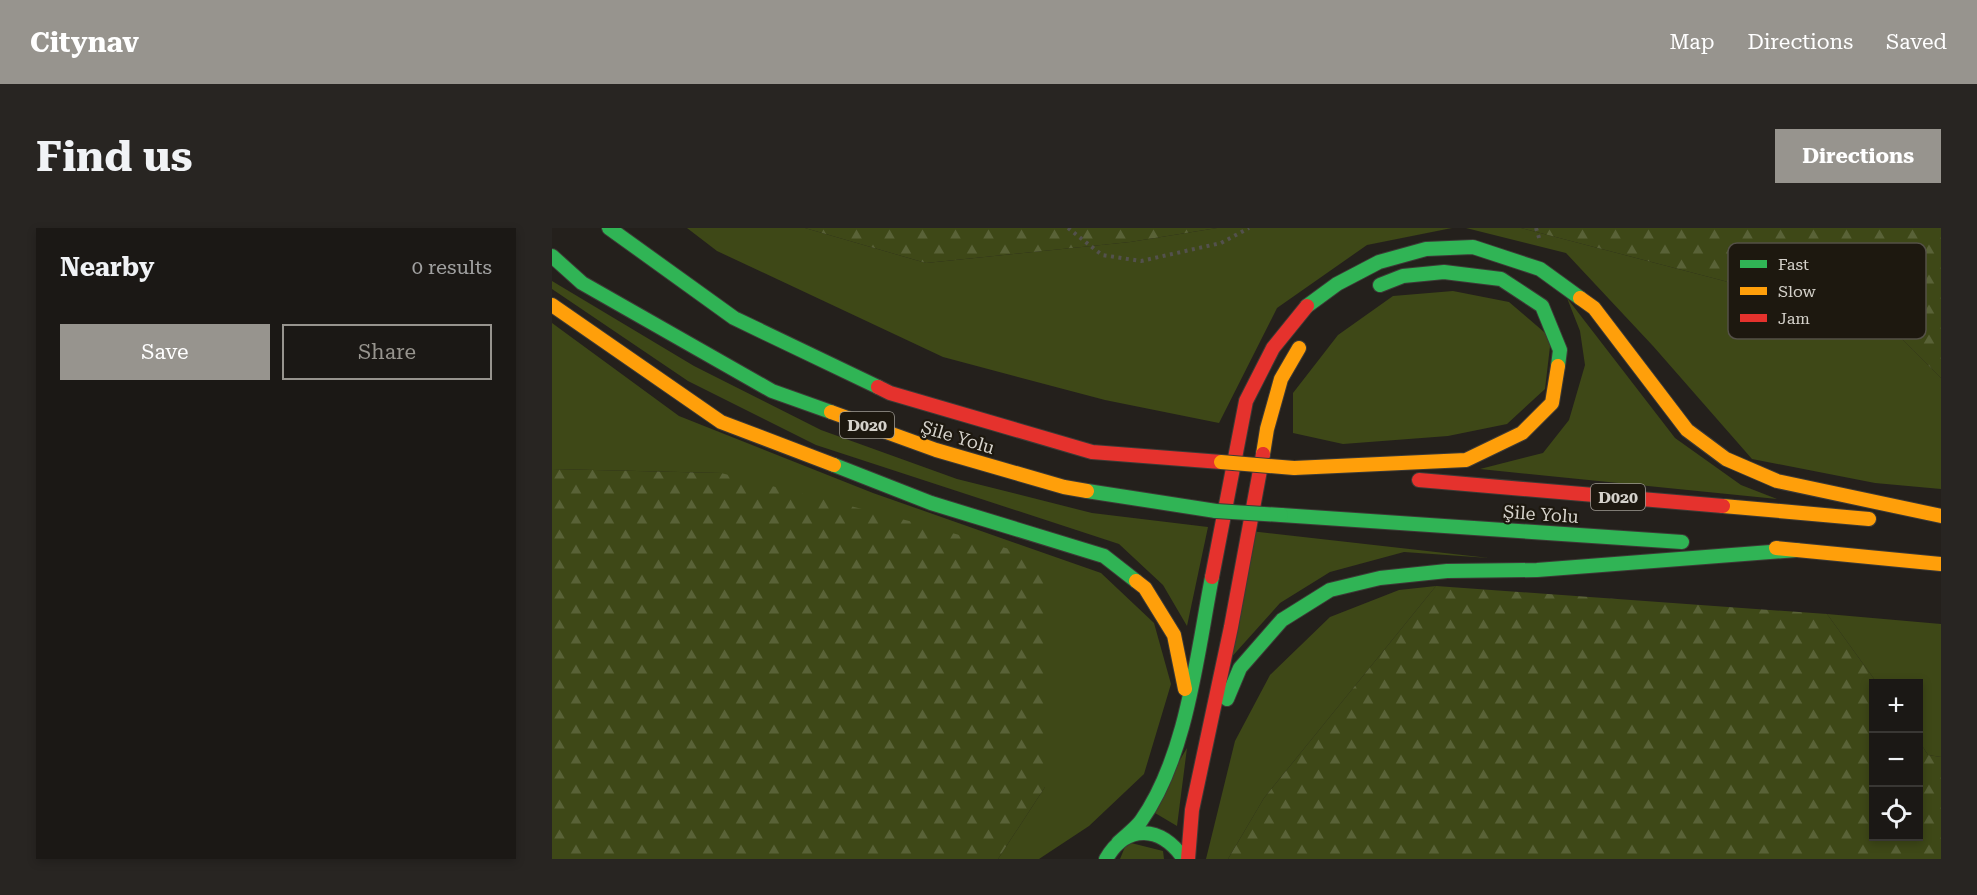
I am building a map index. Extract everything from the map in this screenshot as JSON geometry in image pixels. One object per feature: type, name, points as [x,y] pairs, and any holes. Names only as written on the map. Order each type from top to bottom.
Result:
[{"type":"main road","name":"Şile Yolu","points":[[609,228],[734,318],[890,393],[1092,452],[1882,520]]},
{"type":"main road","points":[[1107,853],[1140,822],[1164,781],[1184,721],[1246,401],[1273,348],[1305,308],[1337,284],[1379,262],[1426,249],[1473,247],[1540,269],[1594,308],[1687,430],[1726,459],[1777,482],[1941,516]]},
{"type":"main road","name":"Şile Yolu","points":[[552,256],[582,283],[772,391],[936,450],[1064,487],[1216,511],[1797,550],[1941,564]]},
{"type":"main road","points":[[1294,468],[1466,460],[1522,433],[1552,403],[1560,350],[1542,306],[1501,279],[1444,272],[1403,276],[1371,288]]},
{"type":"main road","points":[[552,305],[721,422],[931,503],[1104,556],[1145,588],[1174,635],[1185,688],[1184,721]]},
{"type":"main road","points":[[1186,859],[1192,810],[1231,627],[1267,429],[1281,379],[1305,338]]},
{"type":"main road","points":[[1906,522],[1941,525]]},
{"type":"main road","points":[[1205,753],[1240,668],[1282,620],[1330,590],[1380,578],[1447,571],[1537,570],[1797,550]]},
{"type":"main road","points":[[1107,853],[1129,836],[1141,833],[1166,838],[1186,859]]},
{"type":"path","points":[[1068,228],[1102,255],[1140,261],[1221,243],[1249,228]]},
{"type":"green space","points":[[687,228],[805,228],[926,263],[1130,242],[1217,228],[1452,228],[1367,245],[1277,308],[1219,423],[1105,400],[943,357],[717,251]]},
{"type":"green space","points":[[805,228],[1217,228],[1130,242],[926,263]]},
{"type":"green space","points":[[1466,228],[1521,228],[1728,282],[1728,339],[1902,339],[1941,378],[1941,489],[1875,483],[1752,459],[1653,346],[1566,253]]},
{"type":"green space","points":[[1521,228],[1941,228],[1941,378],[1902,339],[1926,339],[1926,243],[1728,243],[1728,282]]},
{"type":"green space","points":[[552,281],[694,366],[821,430],[957,479],[1092,513],[1208,527],[1187,626],[1163,585],[1119,544],[816,445],[688,381],[552,289]]},
{"type":"green space","points":[[1453,291],[1509,302],[1551,338],[1545,389],[1507,424],[1448,436],[1343,444],[1293,433],[1293,393],[1338,335],[1393,296]]},
{"type":"green space","points":[[1567,298],[1675,438],[1741,485],[1777,499],[1480,469],[1543,453],[1569,420],[1585,365],[1580,331]]},
{"type":"green space","points":[[552,323],[679,416],[873,493],[1101,573],[1154,623],[1171,684],[1144,774],[1089,826],[1039,859],[998,859],[1045,787],[721,473],[552,469]]},
{"type":"green space","points":[[552,469],[721,473],[913,522],[1048,560],[1045,787],[998,859],[552,859]]},
{"type":"green space","points":[[1250,531],[1489,558],[1404,552],[1330,572],[1280,603],[1228,661]]},
{"type":"green space","points":[[1436,586],[1264,798],[1228,859],[1206,859],[1235,741],[1270,675],[1330,617],[1399,590]]},
{"type":"green space","points":[[1436,586],[1827,614],[1874,679],[1869,679],[1869,841],[1923,841],[1923,747],[1928,755],[1941,757],[1941,859],[1228,859],[1264,798]]},
{"type":"green space","points":[[1827,614],[1941,624],[1941,757],[1928,755],[1923,747],[1923,679],[1874,679]]},
{"type":"green space","points":[[1187,748],[1177,826],[1150,810]]},
{"type":"green space","points":[[1127,842],[1163,851],[1164,859],[1120,859]]},
{"type":"traffic: fast","points":[[609,228],[734,318],[878,387]]},
{"type":"traffic: fast","points":[[1307,306],[1337,284],[1379,262],[1426,249],[1473,247],[1540,269],[1580,298]]},
{"type":"traffic: fast","points":[[552,256],[582,283],[772,391],[831,412]]},
{"type":"traffic: fast","points":[[1380,285],[1403,276],[1444,272],[1501,279],[1542,306],[1560,350],[1558,366]]},
{"type":"traffic: fast","points":[[834,465],[931,503],[1104,556],[1136,581]]},
{"type":"traffic: fast","points":[[1087,491],[1216,511]]},
{"type":"traffic: fast","points":[[1216,511],[1281,515]]},
{"type":"traffic: fast","points":[[1281,515],[1682,542]]},
{"type":"traffic: fast","points":[[1227,699],[1240,668],[1282,620],[1330,590],[1380,578],[1447,571],[1537,570],[1797,550]]},
{"type":"traffic: fast","points":[[1118,843],[1141,821],[1157,795],[1180,736],[1195,671],[1212,577]]},
{"type":"traffic: fast","points":[[1106,859],[1114,847],[1124,839],[1134,834],[1144,833],[1165,840],[1184,859]]},
{"type":"traffic: slow","points":[[1580,298],[1594,308],[1687,430],[1726,459],[1777,481],[1941,516]]},
{"type":"traffic: slow","points":[[552,305],[721,422],[834,465]]},
{"type":"traffic: slow","points":[[1263,454],[1267,429],[1281,379],[1299,348]]},
{"type":"traffic: slow","points":[[1294,468],[1466,460],[1522,433],[1552,403],[1558,366]]},
{"type":"traffic: slow","points":[[831,412],[936,450],[1064,487],[1087,491]]},
{"type":"traffic: slow","points":[[1221,462],[1294,468]]},
{"type":"traffic: slow","points":[[1723,506],[1869,519]]},
{"type":"traffic: slow","points":[[1776,548],[1941,564]]},
{"type":"traffic: slow","points":[[1136,581],[1145,588],[1174,635],[1185,689]]},
{"type":"traffic: jam","points":[[1212,577],[1246,401],[1273,348],[1307,306]]},
{"type":"traffic: jam","points":[[878,387],[890,393],[1092,452],[1221,462]]},
{"type":"traffic: jam","points":[[1188,859],[1192,810],[1231,627],[1263,454]]},
{"type":"traffic: jam","points":[[1419,480],[1723,506]]}]
